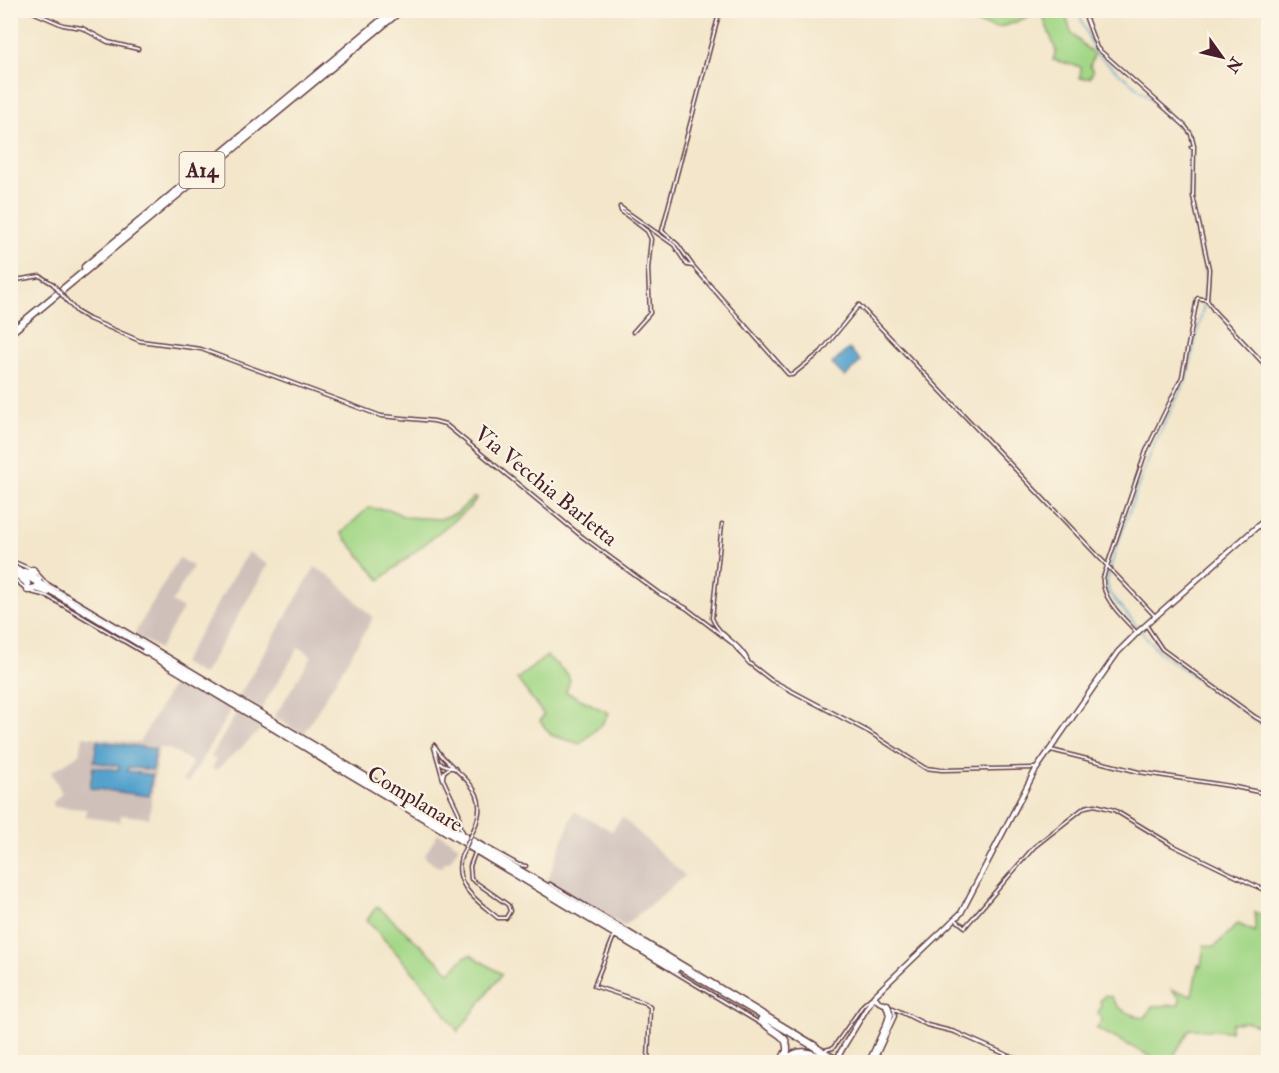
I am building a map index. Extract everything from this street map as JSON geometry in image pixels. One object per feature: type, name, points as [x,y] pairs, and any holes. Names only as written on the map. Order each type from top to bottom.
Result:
[{"type":"highway","name":"A14","points":[[10,328],[394,10]]},
{"type":"highway","name":"A14","points":[[10,335],[401,10]]},
{"type":"highway","points":[[13,571],[28,573],[33,570],[34,577],[43,585]]},
{"type":"highway","points":[[13,571],[43,585],[836,1062]]},
{"type":"highway","points":[[13,571],[27,583],[28,590],[36,588],[48,592]]},
{"type":"highway","points":[[13,571],[824,1058]]},
{"type":"highway","points":[[871,1061],[888,1022],[889,1006]]},
{"type":"highway","points":[[761,1020],[786,1039],[788,1046],[785,1062]]},
{"type":"highway","points":[[785,1062],[797,1052],[805,1052],[836,1062]]},
{"type":"street","points":[[28,10],[63,25],[82,28],[108,42],[138,49]]},
{"type":"street","points":[[720,10],[662,231],[678,245],[693,266],[789,375],[821,352],[859,305],[1156,617]]},
{"type":"street","points":[[1083,10],[1097,48],[1185,126],[1191,134],[1193,196],[1209,269],[1205,299],[1269,369]]},
{"type":"street","points":[[633,332],[650,313],[648,269],[651,239],[647,231],[620,208],[677,248],[687,265],[693,266]]},
{"type":"street","name":"Via Vecchia Barletta","points":[[10,281],[40,276],[53,284],[77,312],[140,341],[201,349],[381,416],[445,424],[580,535],[670,600],[686,608],[732,643],[749,663],[771,680],[869,732],[925,768],[942,770],[1037,768]]},
{"type":"street","points":[[1205,299],[1197,299],[1182,377],[1146,451],[1103,585],[1106,593],[1162,649],[1247,711],[1269,724]]},
{"type":"street","points":[[836,1062],[874,996],[955,920],[966,904],[1037,768],[1118,652],[1141,629],[1269,517]]},
{"type":"street","points":[[722,524],[713,622],[743,650],[749,663]]},
{"type":"street","name":"Complanare","points":[[10,560],[33,570],[46,583],[454,828],[519,865],[526,866]]},
{"type":"street","name":"Complanare","points":[[28,590],[47,596],[778,1035],[783,1042],[784,1051],[779,1062]]},
{"type":"street","points":[[465,834],[460,827],[457,807],[443,778],[434,745],[473,786],[478,796],[479,813],[461,857],[458,871],[464,887],[498,918],[506,918],[510,910],[508,905],[471,879],[470,866],[475,853]]},
{"type":"street","points":[[1051,750],[1139,772],[1269,794]]},
{"type":"street","points":[[439,763],[441,760],[446,760]]},
{"type":"street","points":[[439,763],[455,768]]},
{"type":"street","points":[[443,778],[444,772],[449,768],[455,768]]},
{"type":"street","points":[[955,920],[965,927],[1034,847],[1085,807],[1095,806],[1114,810],[1172,845],[1269,892]]},
{"type":"street","points":[[445,822],[452,822],[459,817]]},
{"type":"street","points":[[454,828],[459,817]]},
{"type":"street","points":[[550,884],[825,1050],[833,1048],[863,1005],[874,996]]},
{"type":"street","points":[[614,936],[594,987],[650,1007],[648,1062]]},
{"type":"street","points":[[880,989],[880,1000]]},
{"type":"street","points":[[874,996],[927,1025],[955,1032],[1023,1062]]},
{"type":"street","points":[[868,1004],[880,1000]]},
{"type":"shaded area","points":[[248,552],[268,565],[203,675],[182,663]]},
{"type":"shaded area","points":[[179,558],[193,566],[172,602],[183,609],[159,649],[134,634]]},
{"type":"shaded area","points":[[315,567],[335,580],[373,618],[303,735],[274,717],[312,656],[299,647],[261,709],[239,696]]},
{"type":"shaded area","points":[[178,676],[232,708],[188,783],[183,780],[192,762],[172,750],[159,747],[149,818],[121,815],[120,822],[86,817],[86,809],[54,807],[53,802],[62,793],[51,772],[80,754],[83,736],[139,743]]},
{"type":"shaded area","points":[[237,712],[263,728],[215,771],[212,768],[216,760],[211,757]]},
{"type":"shaded area","points":[[574,811],[612,831],[622,817],[685,876],[624,926],[547,881]]},
{"type":"shaded area","points":[[438,833],[459,846],[450,861],[445,862],[443,867],[436,866],[424,857]]},
{"type":"green space","points":[[959,11],[983,11],[996,14],[1009,11],[1064,11],[1072,34],[1094,55],[1090,66],[1093,71],[1090,78],[1080,78],[1081,67],[1053,60],[1056,51],[1044,19],[1038,12],[996,28],[962,19]]},
{"type":"green space","points":[[473,498],[477,498],[469,508],[380,580],[341,533],[368,508],[391,510],[405,517],[440,519],[457,513]]},
{"type":"green space","points":[[547,656],[568,675],[570,680],[566,692],[609,713],[602,724],[580,744],[551,735],[540,721],[544,715],[517,679]]},
{"type":"green space","points":[[377,906],[450,972],[466,956],[471,955],[502,974],[458,1032],[429,990],[367,920]]},
{"type":"green space","points":[[1255,912],[1262,915],[1270,971],[1269,999],[1262,1026],[1248,1022],[1232,1023],[1230,1031],[1190,1029],[1170,1062],[1157,1060],[1096,1028],[1102,1021],[1098,1013],[1101,1006],[1100,1001],[1105,995],[1112,997],[1114,1002],[1126,1012],[1145,1018],[1152,1006],[1179,1005],[1180,998],[1172,990],[1192,995],[1198,965],[1201,966],[1204,945],[1214,947],[1238,924],[1255,932]]},
{"type":"water","points":[[849,349],[861,361],[845,377],[832,364]]},
{"type":"water","points":[[97,741],[155,749],[153,770],[128,767],[127,771],[152,775],[149,796],[90,788],[93,767],[118,770],[119,766],[94,762]]},
{"type":"waterway","points":[[1079,10],[1096,54],[1144,93],[1189,135],[1189,187],[1207,278],[1204,305],[1186,380],[1149,455],[1115,552],[1107,581],[1109,593],[1159,652],[1268,728]]}]
